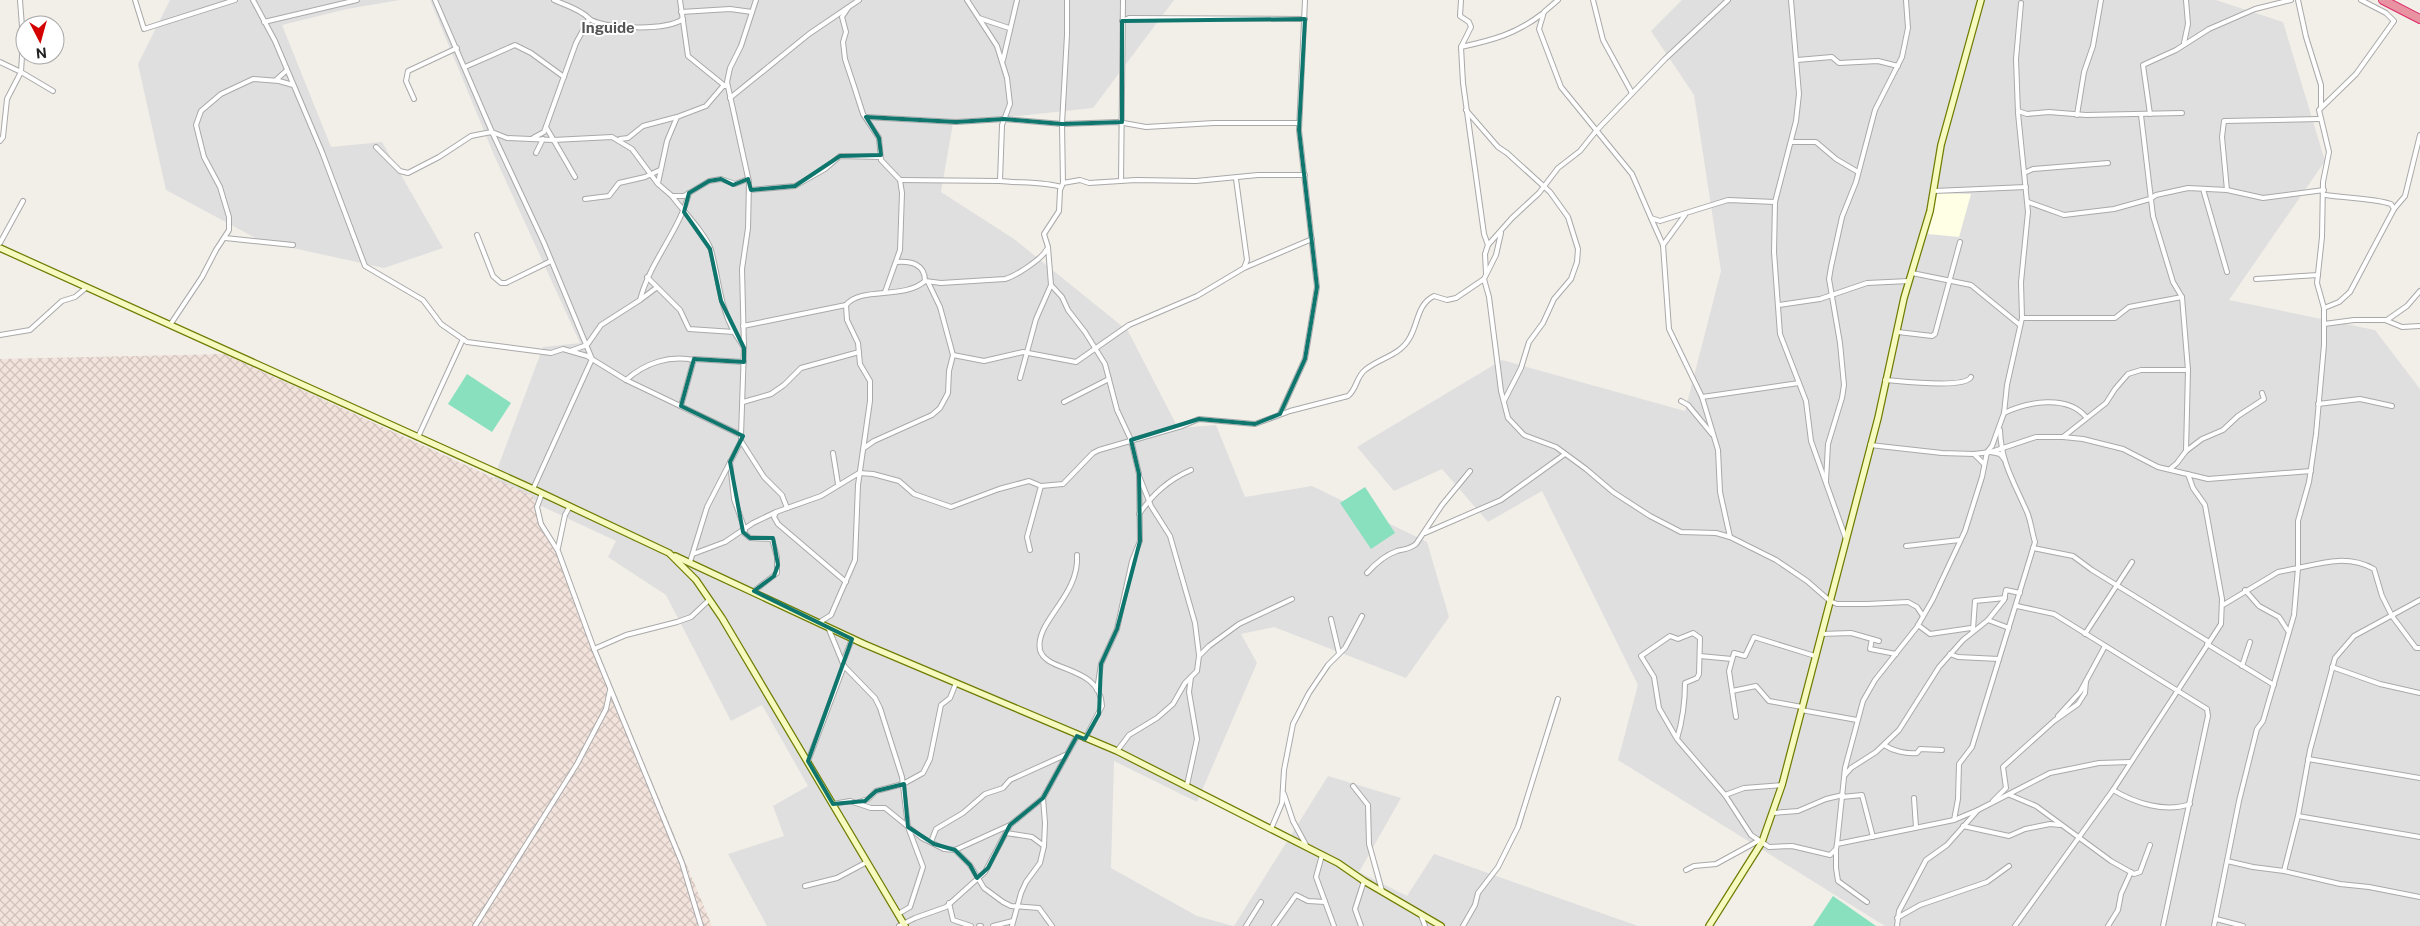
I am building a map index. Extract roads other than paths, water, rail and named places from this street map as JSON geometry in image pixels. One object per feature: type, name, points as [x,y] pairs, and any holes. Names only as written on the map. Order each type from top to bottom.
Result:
[{"type":"highway","points":[[2383,0],[2420,19]]},
{"type":"street","points":[[0,141],[3,138],[7,99],[20,72],[23,40],[20,0]]},
{"type":"street","points":[[134,0],[144,29],[235,0]]},
{"type":"street","points":[[252,0],[275,41],[322,152],[364,264],[423,300],[441,324],[469,343],[551,353],[561,349],[569,351],[592,359],[626,380],[741,435]]},
{"type":"street","points":[[264,22],[357,0]]},
{"type":"street","points":[[435,0],[492,132],[551,260],[592,359],[533,489]]},
{"type":"street","points":[[554,0],[582,13],[589,19],[619,25],[662,27],[676,24],[683,19]]},
{"type":"street","points":[[680,0],[688,56],[725,86],[730,98],[749,190],[748,228],[742,269],[744,362],[741,441],[707,507],[690,562]]},
{"type":"street","points":[[376,147],[400,171],[408,173],[439,157],[471,136],[492,132],[508,138],[553,140],[598,136],[618,139],[628,138],[643,126],[677,117],[706,106],[725,86],[756,0]]},
{"type":"street","points":[[730,98],[809,34],[859,0]]},
{"type":"street","points":[[967,0],[1003,60]]},
{"type":"street","points":[[1000,181],[1004,119],[1010,104],[1003,60],[1017,0]]},
{"type":"street","points":[[1020,378],[1025,353],[1036,319],[1052,285],[1048,247],[1044,234],[1059,211],[1062,185],[1062,124],[1068,35],[1067,0]]},
{"type":"street","points":[[1121,181],[1123,0]]},
{"type":"street","points":[[1280,414],[1305,359],[1312,330],[1317,287],[1299,123],[1306,0]]},
{"type":"street","points":[[1461,0],[1460,16],[1469,22],[1471,26],[1461,47],[1472,157],[1479,184],[1484,234],[1488,245]]},
{"type":"street","points":[[1461,47],[1495,40],[1515,31],[1544,12],[1558,0]]},
{"type":"street","points":[[1593,0],[1603,40],[1632,93]]},
{"type":"street","points":[[1486,273],[1485,254],[1488,245],[1501,233],[1512,218],[1532,200],[1558,168],[1580,151],[1632,93],[1728,0]]},
{"type":"street","points":[[1791,0],[1797,60],[1798,106],[1791,142],[1775,202],[1774,252],[1781,342],[1808,409],[1811,441],[1847,540]]},
{"type":"street","points":[[1826,483],[1828,444],[1844,385],[1840,343],[1831,294],[1830,267],[1842,217],[1858,172],[1875,110],[1898,66],[1908,28],[1906,0]]},
{"type":"street","points":[[1709,926],[1760,842],[1773,813],[1782,785],[1847,540],[1909,281],[1934,191],[1941,145],[1981,0]]},
{"type":"street","points":[[2077,115],[2084,72],[2093,46],[2101,0]]},
{"type":"street","points":[[2184,43],[2188,24],[2186,0]]},
{"type":"street","points":[[2150,114],[2143,65],[2176,50],[2184,43],[2256,9],[2291,0]]},
{"type":"street","points":[[2214,926],[2256,729],[2263,720],[2274,686],[2296,605],[2298,521],[2310,471],[2318,404],[2324,308],[2317,287],[2325,192],[2323,182],[2329,152],[2318,113],[2321,106],[2321,85],[2306,37],[2298,0]]},
{"type":"street","points":[[2321,106],[2356,74],[2394,21],[2386,13],[2361,0]]},
{"type":"street","points":[[1867,902],[1838,881],[1836,868],[1836,849],[1842,796],[1857,720],[1863,701],[1918,625],[1960,540],[1982,477],[1984,464],[2004,413],[2007,384],[2022,318],[2021,274],[2028,202],[2018,111],[2016,59],[2021,3]]},
{"type":"street","points":[[848,8],[842,17],[846,32],[843,42],[845,59],[866,117],[879,138],[880,157],[900,180],[902,193],[900,250],[885,292]]},
{"type":"street","points":[[681,12],[730,9],[752,12]]},
{"type":"street","points":[[1544,12],[1540,32],[1561,87],[1632,174],[1662,245],[1669,329],[1702,397],[1718,450],[1720,492],[1730,536]]},
{"type":"street","points":[[979,18],[1009,28]]},
{"type":"street","points":[[1122,21],[1129,18],[1305,19]]},
{"type":"street","points":[[530,138],[541,135],[546,126],[576,43],[589,19]]},
{"type":"street","points":[[465,67],[515,45],[531,53],[564,77]]},
{"type":"street","points":[[414,99],[406,80],[408,71],[457,48]]},
{"type":"street","points":[[1797,60],[1832,57],[1839,63],[1878,61],[1898,66]]},
{"type":"street","points":[[0,62],[53,91]]},
{"type":"street","points":[[274,81],[287,70]]},
{"type":"street","points":[[170,325],[229,230],[229,217],[219,183],[204,156],[196,125],[201,111],[212,99],[253,79],[293,84]]},
{"type":"street","points":[[1466,110],[1498,147],[1544,185],[1571,223],[1578,249],[1577,262],[1571,279],[1554,299],[1543,323],[1529,342],[1521,368],[1504,401]]},
{"type":"street","points":[[2018,111],[2027,114],[2049,112],[2077,115],[2182,113]]},
{"type":"street","points":[[2020,123],[2027,114]]},
{"type":"street","points":[[2141,115],[2146,147],[2144,155],[2153,216],[2172,278],[2182,297],[2188,370],[2186,451]]},
{"type":"street","points":[[658,184],[667,141],[677,117]]},
{"type":"street","points":[[866,117],[956,122],[1004,119],[1062,124],[1122,123],[1146,127],[1214,123],[1299,123]]},
{"type":"street","points":[[2227,190],[2222,137],[2224,121],[2320,119]]},
{"type":"street","points":[[546,126],[575,177]]},
{"type":"street","points":[[2324,308],[2339,302],[2350,292],[2394,210],[2401,203],[2413,170],[2415,148],[2420,135]]},
{"type":"street","points":[[536,153],[543,139]]},
{"type":"street","points":[[618,139],[632,149],[658,184],[672,196],[702,234],[710,249],[721,301],[734,332],[744,348]]},
{"type":"street","points":[[1791,142],[1816,142],[1836,159],[1858,172]]},
{"type":"street","points":[[749,190],[795,186],[825,169],[840,156],[880,157]]},
{"type":"street","points":[[2024,173],[2034,169],[2108,163]]},
{"type":"street","points":[[585,199],[609,196],[619,183],[645,177],[660,170]]},
{"type":"street","points":[[900,180],[1000,181],[1031,185],[1062,185],[1080,180],[1089,182],[1196,181],[1236,179],[1258,175],[1305,175]]},
{"type":"street","points":[[672,196],[677,197],[689,193],[709,181],[721,179],[735,184],[748,179]]},
{"type":"street","points":[[1236,179],[1247,260],[1244,268]]},
{"type":"street","points":[[1934,191],[2026,187]]},
{"type":"street","points":[[2203,188],[2227,272]]},
{"type":"street","points":[[2028,202],[2064,214],[2114,209],[2150,199],[2156,195],[2203,188],[2227,190],[2263,198],[2325,192],[2391,204],[2401,203]]},
{"type":"street","points":[[640,300],[647,277],[684,212],[689,193]]},
{"type":"street","points":[[1651,218],[1660,221],[1728,200],[1775,202]]},
{"type":"street","points":[[0,243],[23,201]]},
{"type":"street","points":[[2391,204],[2394,210]]},
{"type":"street","points":[[2028,208],[2033,205]]},
{"type":"street","points":[[1662,245],[1687,213]]},
{"type":"street","points":[[1501,233],[1496,255],[1484,279],[1489,297],[1504,401],[1508,418],[1515,428],[1524,435],[1556,447],[1614,493],[1669,526],[1689,534],[1716,533],[1730,536],[1776,560],[1807,581],[1830,601],[1838,604],[1908,602],[1920,610],[1923,616]]},
{"type":"street","points":[[477,235],[493,276],[501,283],[551,260]]},
{"type":"street","points":[[225,238],[293,245]]},
{"type":"street","points":[[953,356],[984,361],[1018,352],[1076,362],[1129,325],[1184,302],[1244,268],[1312,239]]},
{"type":"street","points":[[1898,332],[1934,336],[1960,242]]},
{"type":"street","points":[[743,326],[846,305],[850,300],[885,292],[911,291],[926,281],[941,284],[1013,277],[1042,257],[1048,247]]},
{"type":"street","points":[[0,248],[754,591],[828,626],[851,642],[864,644],[1046,719],[1077,736],[1117,750],[1323,855],[1441,926]]},
{"type":"street","points":[[864,448],[874,441],[926,418],[940,408],[948,393],[949,371],[953,356],[940,306],[926,281],[925,275],[916,264],[911,261],[897,262]]},
{"type":"street","points":[[1912,273],[1971,285],[2020,325]]},
{"type":"street","points":[[2256,279],[2318,275]]},
{"type":"street","points":[[647,277],[680,310],[689,329],[734,332]]},
{"type":"street","points":[[693,554],[744,531],[754,523],[776,512],[821,496],[859,473],[873,474],[899,481],[914,494],[951,507],[999,489],[1029,481],[1042,486],[1063,484],[1093,453],[1199,419],[1255,424],[1280,414],[1348,396],[1355,390],[1364,370],[1403,348],[1410,338],[1422,306],[1427,300],[1434,296],[1447,300],[1456,298],[1484,279]]},
{"type":"street","points":[[1779,305],[1815,300],[1867,283],[1909,281]]},
{"type":"street","points":[[1052,285],[1095,347],[1104,364],[1117,410],[1130,440],[1138,474],[1149,499],[1170,536],[1195,623],[1199,656],[1197,671],[1167,711],[1128,735],[1117,750]]},
{"type":"street","points":[[0,335],[30,330],[62,301],[75,297],[87,287]]},
{"type":"street","points":[[569,351],[587,345],[602,325],[656,288]]},
{"type":"street","points":[[2385,320],[2407,306],[2420,291]]},
{"type":"street","points":[[2022,318],[2115,318],[2129,307],[2182,297]]},
{"type":"street","points":[[820,622],[831,615],[853,567],[856,554],[858,484],[871,386],[861,369],[859,352],[847,320],[846,305]]},
{"type":"street","points":[[2324,324],[2354,320],[2385,320],[2402,327],[2420,326]]},
{"type":"street","points":[[418,437],[462,339]]},
{"type":"street","points":[[743,402],[771,394],[801,368],[859,352]]},
{"type":"street","points":[[626,380],[642,368],[663,360],[678,357],[694,360],[744,362]]},
{"type":"street","points":[[681,406],[694,360]]},
{"type":"street","points":[[2063,437],[2106,403],[2114,388],[2128,374],[2141,370],[2188,370]]},
{"type":"street","points":[[1885,380],[1951,384],[1964,382],[1971,377]]},
{"type":"street","points":[[1064,402],[1109,379]]},
{"type":"street","points":[[1702,397],[1798,382]]},
{"type":"street","points":[[2170,469],[2186,451],[2202,439],[2223,430],[2238,416],[2264,399],[2262,393]]},
{"type":"street","points":[[2318,404],[2360,399],[2392,406]]},
{"type":"street","points":[[1682,401],[1688,405],[1713,435]]},
{"type":"street","points":[[2004,413],[2026,403],[2044,403],[2075,407],[2086,417]]},
{"type":"street","points":[[1954,820],[1958,799],[1960,764],[1972,747],[2017,606],[2034,542],[2028,513],[2016,492],[2006,461],[2002,447],[2000,427]]},
{"type":"street","points":[[865,437],[874,441]]},
{"type":"street","points":[[1870,445],[1942,453],[1974,454],[1989,452],[2036,437],[2063,437],[2089,440],[2123,449],[2158,467],[2208,479],[2310,471]]},
{"type":"street","points":[[741,441],[764,478],[782,494],[787,508]]},
{"type":"street","points":[[1989,452],[2000,454],[2006,461]]},
{"type":"street","points":[[833,453],[838,484]]},
{"type":"street","points":[[1426,533],[1501,500],[1565,454]]},
{"type":"street","points":[[1974,454],[1984,464]]},
{"type":"street","points":[[730,462],[734,499],[744,531],[750,538],[772,539],[777,557],[777,572],[754,591]]},
{"type":"street","points":[[1139,514],[1149,499],[1169,483],[1191,470]]},
{"type":"street","points":[[1367,573],[1395,552],[1410,548],[1426,533],[1442,505],[1470,471]]},
{"type":"street","points":[[1097,690],[1101,664],[1117,629],[1132,561],[1140,541],[1138,474]]},
{"type":"street","points":[[2015,926],[2113,790],[2221,624],[2222,605],[2205,505],[2193,488],[2188,474]]},
{"type":"street","points":[[850,478],[858,484]]},
{"type":"street","points":[[1030,550],[1027,537],[1042,486]]},
{"type":"street","points":[[542,493],[537,507],[541,524],[558,550],[610,690],[682,863],[701,926]]},
{"type":"street","points":[[558,550],[565,515],[570,506]]},
{"type":"street","points":[[776,512],[774,517],[778,524],[846,582]]},
{"type":"street","points":[[1906,546],[1960,540]]},
{"type":"street","points":[[2033,548],[2062,552],[2073,556],[2274,686]]},
{"type":"street","points":[[669,553],[696,580],[709,600],[834,804],[903,925],[915,918],[939,910],[988,868],[1010,824]]},
{"type":"street","points":[[1077,555],[1076,576],[1064,600],[1046,622],[1042,634],[1040,652],[1046,658],[1092,681],[1097,690],[1102,706],[1085,739]]},
{"type":"street","points":[[2222,605],[2278,572],[2338,560],[2354,561],[2371,567],[2376,571],[2382,596],[2392,616],[2416,648],[2420,648]]},
{"type":"street","points":[[2085,634],[2132,562]]},
{"type":"street","points":[[1845,775],[1851,768],[1870,758],[1899,730],[1928,680],[1973,630],[1988,620],[2005,598],[2008,590],[2020,593]]},
{"type":"street","points":[[2245,590],[2259,606],[2280,617],[2288,631]]},
{"type":"street","points":[[1973,630],[1975,601],[2005,598]]},
{"type":"street","points":[[1199,656],[1208,646],[1239,624],[1292,599]]},
{"type":"street","points":[[594,649],[626,635],[691,617],[709,600]]},
{"type":"street","points":[[2284,870],[2298,816],[2308,759],[2335,658],[2350,638],[2420,600]]},
{"type":"street","points":[[2017,606],[2054,614],[2178,691],[2208,712],[2199,767],[2164,926]]},
{"type":"street","points":[[1271,829],[1282,803],[1284,770],[1294,724],[1309,693],[1339,653],[1345,648],[1362,616]]},
{"type":"street","points":[[1331,620],[1339,653]]},
{"type":"street","points":[[1988,620],[2009,628]]},
{"type":"street","points":[[1918,625],[1930,634],[1973,630]]},
{"type":"street","points":[[828,626],[843,664],[875,698],[897,758],[903,784],[908,827],[923,867],[910,907],[898,914]]},
{"type":"street","points":[[1678,739],[1681,710],[1686,698],[1685,683],[1698,676],[1699,636],[1693,633],[1678,639],[1670,636],[1641,654],[1654,677],[1659,708],[1678,739],[1725,795],[1744,826],[1760,842],[1769,847],[1792,846],[1826,855],[1830,855],[1836,849]]},
{"type":"street","points":[[1821,634],[1852,634],[1879,640]]},
{"type":"street","points":[[1736,717],[1729,671],[1732,658],[1735,653],[1745,656],[1756,636],[1816,656]]},
{"type":"street","points":[[1872,639],[1870,648],[1896,654]]},
{"type":"street","points":[[808,761],[851,642]]},
{"type":"street","points":[[2242,666],[2250,642]]},
{"type":"street","points":[[1992,803],[2006,788],[2003,767],[2054,721],[2080,692],[2105,646]]},
{"type":"street","points":[[1950,654],[1958,657],[1999,659]]},
{"type":"street","points":[[1700,656],[1732,658]]},
{"type":"street","points":[[2332,668],[2380,684],[2420,693]]},
{"type":"street","points":[[1187,785],[1197,739],[1189,692],[1191,677]]},
{"type":"street","points":[[2054,721],[2078,704],[2085,694],[2086,681]]},
{"type":"street","points":[[858,802],[868,799],[882,789],[903,784],[923,773],[928,765],[941,706],[950,698],[956,683]]},
{"type":"street","points":[[1732,691],[1756,686],[1769,701],[1857,720]]},
{"type":"street","points":[[475,926],[573,771],[606,709],[610,690]]},
{"type":"street","points":[[1463,926],[1475,904],[1478,893],[1498,867],[1516,832],[1558,698]]},
{"type":"street","points":[[834,804],[845,801],[858,802],[871,808],[885,808],[908,827],[931,842],[944,849],[955,850],[1010,824],[1043,798],[1077,736]]},
{"type":"street","points":[[1884,746],[1892,750],[1911,753],[1917,752],[1920,749],[1942,750]]},
{"type":"street","points":[[931,842],[936,829],[963,813],[985,794],[1003,788],[1010,780],[1065,755]]},
{"type":"street","points":[[2308,759],[2420,778]]},
{"type":"street","points":[[1837,844],[1954,820],[2010,795],[2041,777],[2062,770],[2099,763],[2130,762]]},
{"type":"street","points":[[1725,795],[1744,788],[1782,785]]},
{"type":"street","points":[[1353,786],[1368,805],[1369,844],[1382,891]]},
{"type":"street","points":[[2113,790],[2130,799],[2168,809],[2190,804]]},
{"type":"street","points":[[1283,791],[1293,821],[1306,847]]},
{"type":"street","points":[[1773,813],[1798,811],[1826,799],[1862,795],[1873,837]]},
{"type":"street","points":[[2010,795],[2036,806],[2131,872],[2138,874],[2140,872],[2150,845]]},
{"type":"street","points":[[1012,926],[1026,882],[1040,863],[1044,846],[1043,798]]},
{"type":"street","points":[[1914,798],[1916,827]]},
{"type":"street","points":[[2181,807],[2188,813]]},
{"type":"street","points":[[1897,926],[1897,918],[1909,889],[1926,860],[1947,845],[1978,810]]},
{"type":"street","points":[[2298,816],[2420,837]]},
{"type":"street","points":[[1963,826],[2009,836],[2025,829],[2045,825],[2063,825]]},
{"type":"street","points":[[1006,833],[1032,837],[1041,841],[1044,846]]},
{"type":"street","points":[[1686,870],[1694,866],[1716,864],[1760,842]]},
{"type":"street","points":[[955,850],[970,865],[976,878],[984,888],[1006,905],[1039,908],[1052,926]]},
{"type":"street","points":[[1323,855],[1316,877],[1334,926]]},
{"type":"street","points":[[2227,860],[2253,867],[2284,870],[2340,884],[2370,887],[2420,897]]},
{"type":"street","points":[[805,886],[837,878],[868,862]]},
{"type":"street","points":[[1897,918],[1920,905],[1987,882],[2009,866]]},
{"type":"street","points":[[2108,926],[2118,910],[2121,894],[2131,872]]},
{"type":"street","points":[[1361,926],[1355,909],[1364,881]]},
{"type":"street","points":[[1274,926],[1296,895],[1308,901],[1325,902]]},
{"type":"street","points":[[1246,926],[1261,902]]},
{"type":"street","points":[[949,903],[953,920],[971,926]]},
{"type":"street","points":[[1421,915],[1425,926]]},
{"type":"street","points":[[2216,920],[2243,926]]},
{"type":"street","points":[[993,926],[1013,921]]},
{"type":"district","name":"Inguide","points":[[608,28]]}]
